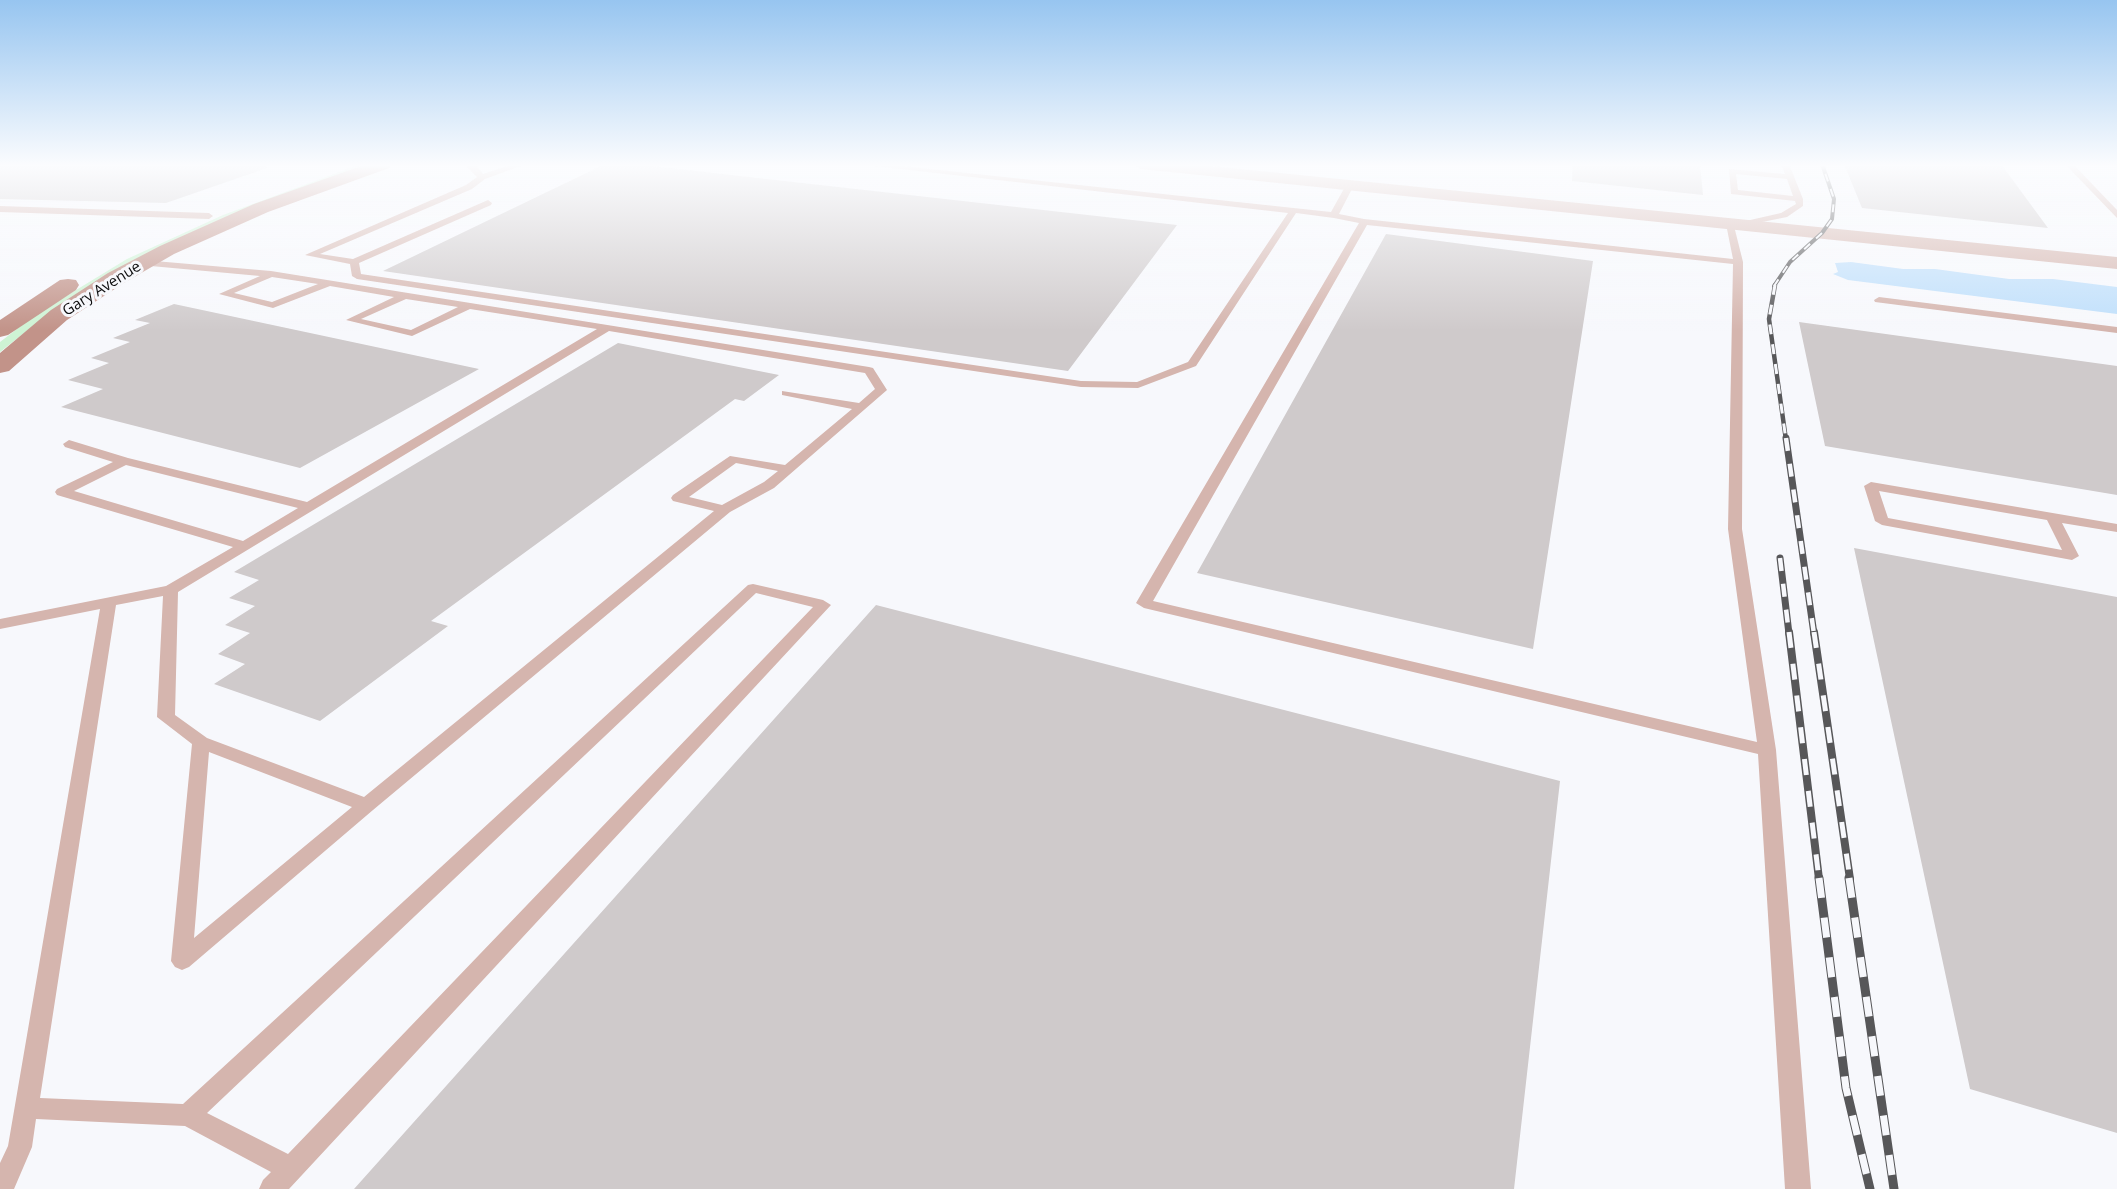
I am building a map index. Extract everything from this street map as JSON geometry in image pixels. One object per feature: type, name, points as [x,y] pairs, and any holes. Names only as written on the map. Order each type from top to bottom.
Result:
[{"type":"main road","name":"Gary Avenue","points":[[0,330],[95,270],[138,247],[201,219]]},
{"type":"main road","name":"Gary Avenue","points":[[0,366],[59,315],[143,263],[234,219]]},
{"type":"street","points":[[1690,219],[2117,263]]},
{"type":"lane","points":[[392,219],[310,255],[354,262],[451,219]]},
{"type":"lane","points":[[354,262],[357,276],[1081,384],[1137,385],[1192,364],[1287,219]]},
{"type":"lane","points":[[1353,219],[1738,262]]},
{"type":"lane","points":[[1754,219],[1735,224],[1738,262],[1735,529],[1767,750],[1798,1189]]},
{"type":"lane","points":[[1364,222],[1144,603],[1767,750]]},
{"type":"lane","points":[[143,263],[271,274],[869,370],[881,390],[768,485],[724,510],[366,805],[182,961],[201,742]]},
{"type":"lane","points":[[271,274],[224,294],[273,305],[328,284]]},
{"type":"lane","points":[[405,296],[351,320],[412,333],[468,306]]},
{"type":"lane","points":[[1879,300],[2117,330]]},
{"type":"lane","points":[[0,624],[171,590],[607,328]]},
{"type":"lane","points":[[786,393],[861,407]]},
{"type":"lane","points":[[69,444],[124,461],[309,507]]},
{"type":"lane","points":[[724,510],[678,498],[734,459],[787,469]]},
{"type":"lane","points":[[124,461],[62,492],[245,546]]},
{"type":"lane","points":[[2052,517],[2072,556],[1882,521],[1871,486],[2117,528]]},
{"type":"lane","points":[[188,1115],[753,588],[823,605],[272,1189]]},
{"type":"lane","points":[[171,590],[166,717],[201,742],[366,805]]},
{"type":"lane","points":[[1,1189],[20,1147],[109,602]]},
{"type":"lane","points":[[26,1108],[188,1115],[291,1169]]},
{"type":"green space","points":[[213,219],[228,219],[52,311],[0,352],[0,342],[35,315],[127,259]]},
{"type":"water","points":[[1851,262],[1903,269],[1935,269],[2009,279],[2053,279],[2117,287],[2117,314],[1848,280],[1833,274],[1838,272],[1835,263]]},
{"type":"building","points":[[490,219],[1128,219],[1177,225],[1068,371],[383,271]]},
{"type":"building","points":[[1969,219],[2042,219],[2048,228]]},
{"type":"building","points":[[1386,234],[1593,261],[1533,649],[1197,573]]},
{"type":"building","points":[[174,304],[479,369],[300,468],[61,407],[103,389],[68,380],[109,363],[91,358],[130,342],[113,338],[150,323],[135,320]]},
{"type":"building","points":[[1799,322],[2117,366],[2117,495],[1825,446]]},
{"type":"building","points":[[618,343],[779,375],[744,401],[735,399],[431,621],[448,626],[320,721],[214,684],[245,664],[218,654],[250,633],[225,625],[255,606],[229,598],[259,580],[234,572]]},
{"type":"building","points":[[1854,548],[2117,597],[2117,1133],[1970,1089]]},
{"type":"building","points":[[876,605],[1560,781],[1514,1189],[354,1189]]},
{"type":"railway","points":[[1774,286],[1790,262],[1822,233],[1832,219]]},
{"type":"railway","points":[[1775,285],[1769,319],[1786,440]]},
{"type":"railway","points":[[1786,438],[1814,634]]},
{"type":"railway","points":[[1780,558],[1789,634]]},
{"type":"railway","points":[[1789,632],[1819,879]]},
{"type":"railway","points":[[1814,632],[1850,879]]},
{"type":"railway","points":[[1819,878],[1846,1088],[1870,1189]]},
{"type":"railway","points":[[1849,878],[1894,1189]]}]
